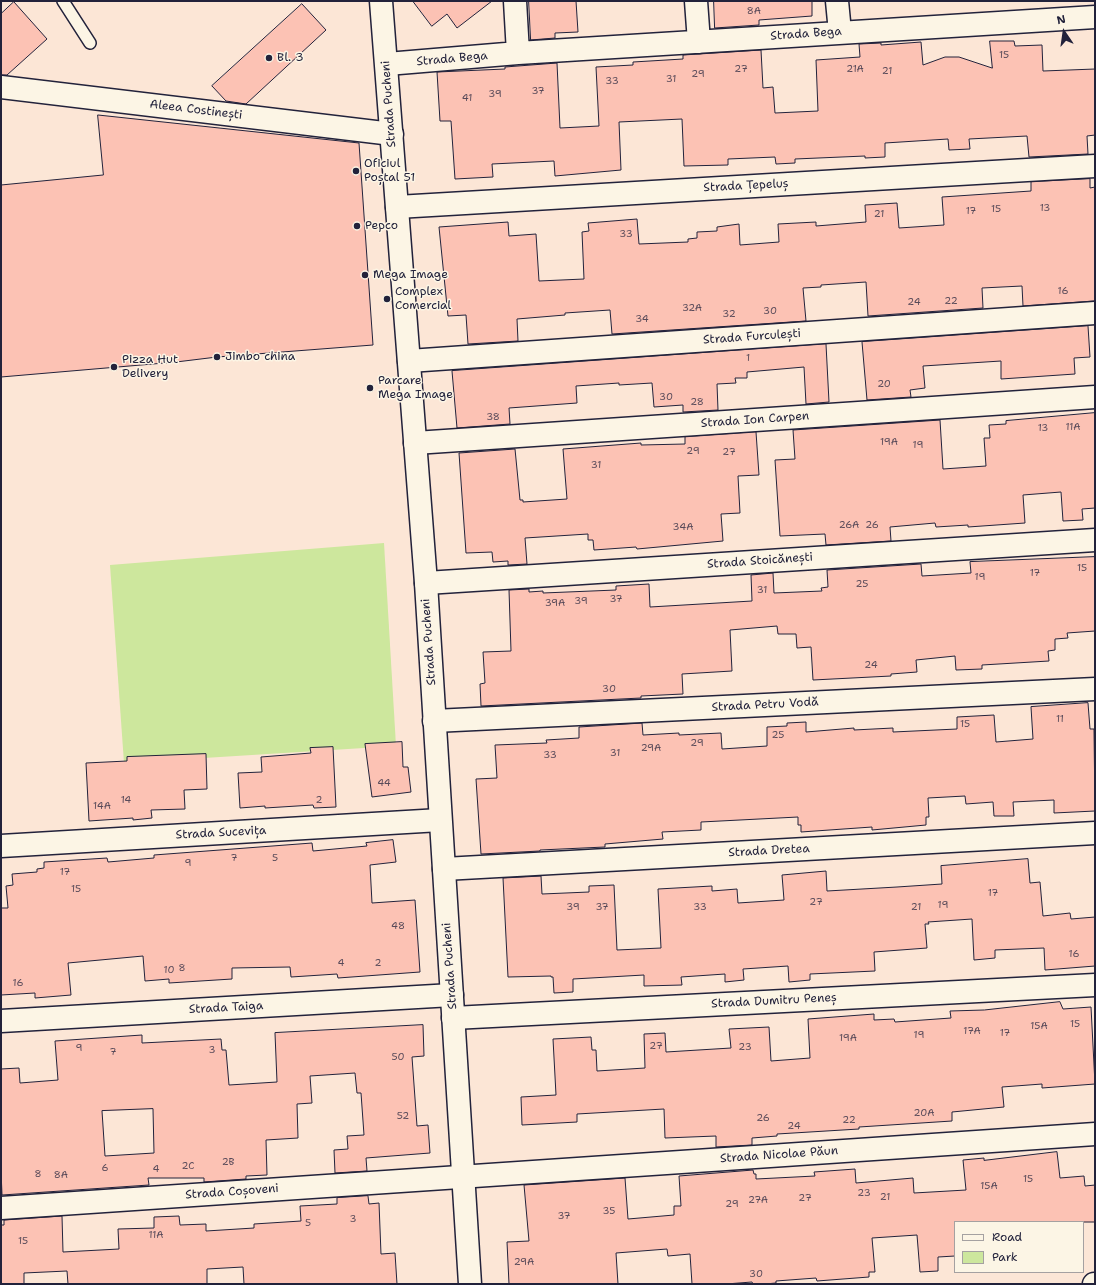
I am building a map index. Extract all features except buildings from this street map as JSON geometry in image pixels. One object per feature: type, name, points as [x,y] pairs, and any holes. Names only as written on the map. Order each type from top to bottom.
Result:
[{"type":"street","name":"Strada Pucheni","points":[[381,1],[426,583],[462,1176],[470,1284]]},
{"type":"street","points":[[515,1],[518,53]]},
{"type":"street","points":[[696,1],[699,42]]},
{"type":"street","points":[[837,1],[840,32]]},
{"type":"street","name":"Strada Bega","points":[[387,64],[518,53],[1095,16]]},
{"type":"street","name":"Aleea Costinești","points":[[1,87],[392,134]]},
{"type":"street","name":"Strada Țepeluș","points":[[397,207],[1095,166]]},
{"type":"street","name":"Strada Furculești","points":[[409,361],[1095,314]]},
{"type":"street","name":"Strada Ion Carpen","points":[[415,443],[1095,397]]},
{"type":"street","name":"Strada Stoicănești","points":[[426,583],[1095,540]]},
{"type":"street","name":"Strada Petru Vodă","points":[[434,721],[1095,689]]},
{"type":"street","name":"Strada Sucevița","points":[[1,846],[440,820]]},
{"type":"street","name":"Strada Dretea","points":[[444,869],[1095,833]]},
{"type":"street","name":"Strada Dumitru Peneș","points":[[453,1018],[1095,985]]},
{"type":"street","name":"Strada Taiga","points":[[1,1021],[452,995]]},
{"type":"street","name":"Strada Nicolae Păun","points":[[462,1176],[1095,1134]]},
{"type":"street","name":"Strada Coșoveni","points":[[1,1208],[462,1176]]},
{"type":"lane","points":[[63,1],[90,42]]},
{"type":"green space","points":[[384,543],[396,746],[124,763],[110,565]]},
{"type":"place","name":"Bl. 3","points":[[269,58]]},
{"type":"place","name":"Oficiul Poștal 51","points":[[356,171]]},
{"type":"place","name":"Pepco","points":[[357,226]]},
{"type":"place","name":"Mega Image","points":[[365,275]]},
{"type":"place","name":"Complex Comercial","points":[[387,299]]},
{"type":"place","name":"Jimbo china","points":[[217,357]]},
{"type":"place","name":"Pizza Hut Delivery","points":[[114,367]]},
{"type":"place","name":"Parcare Mega Image","points":[[370,388]]}]
